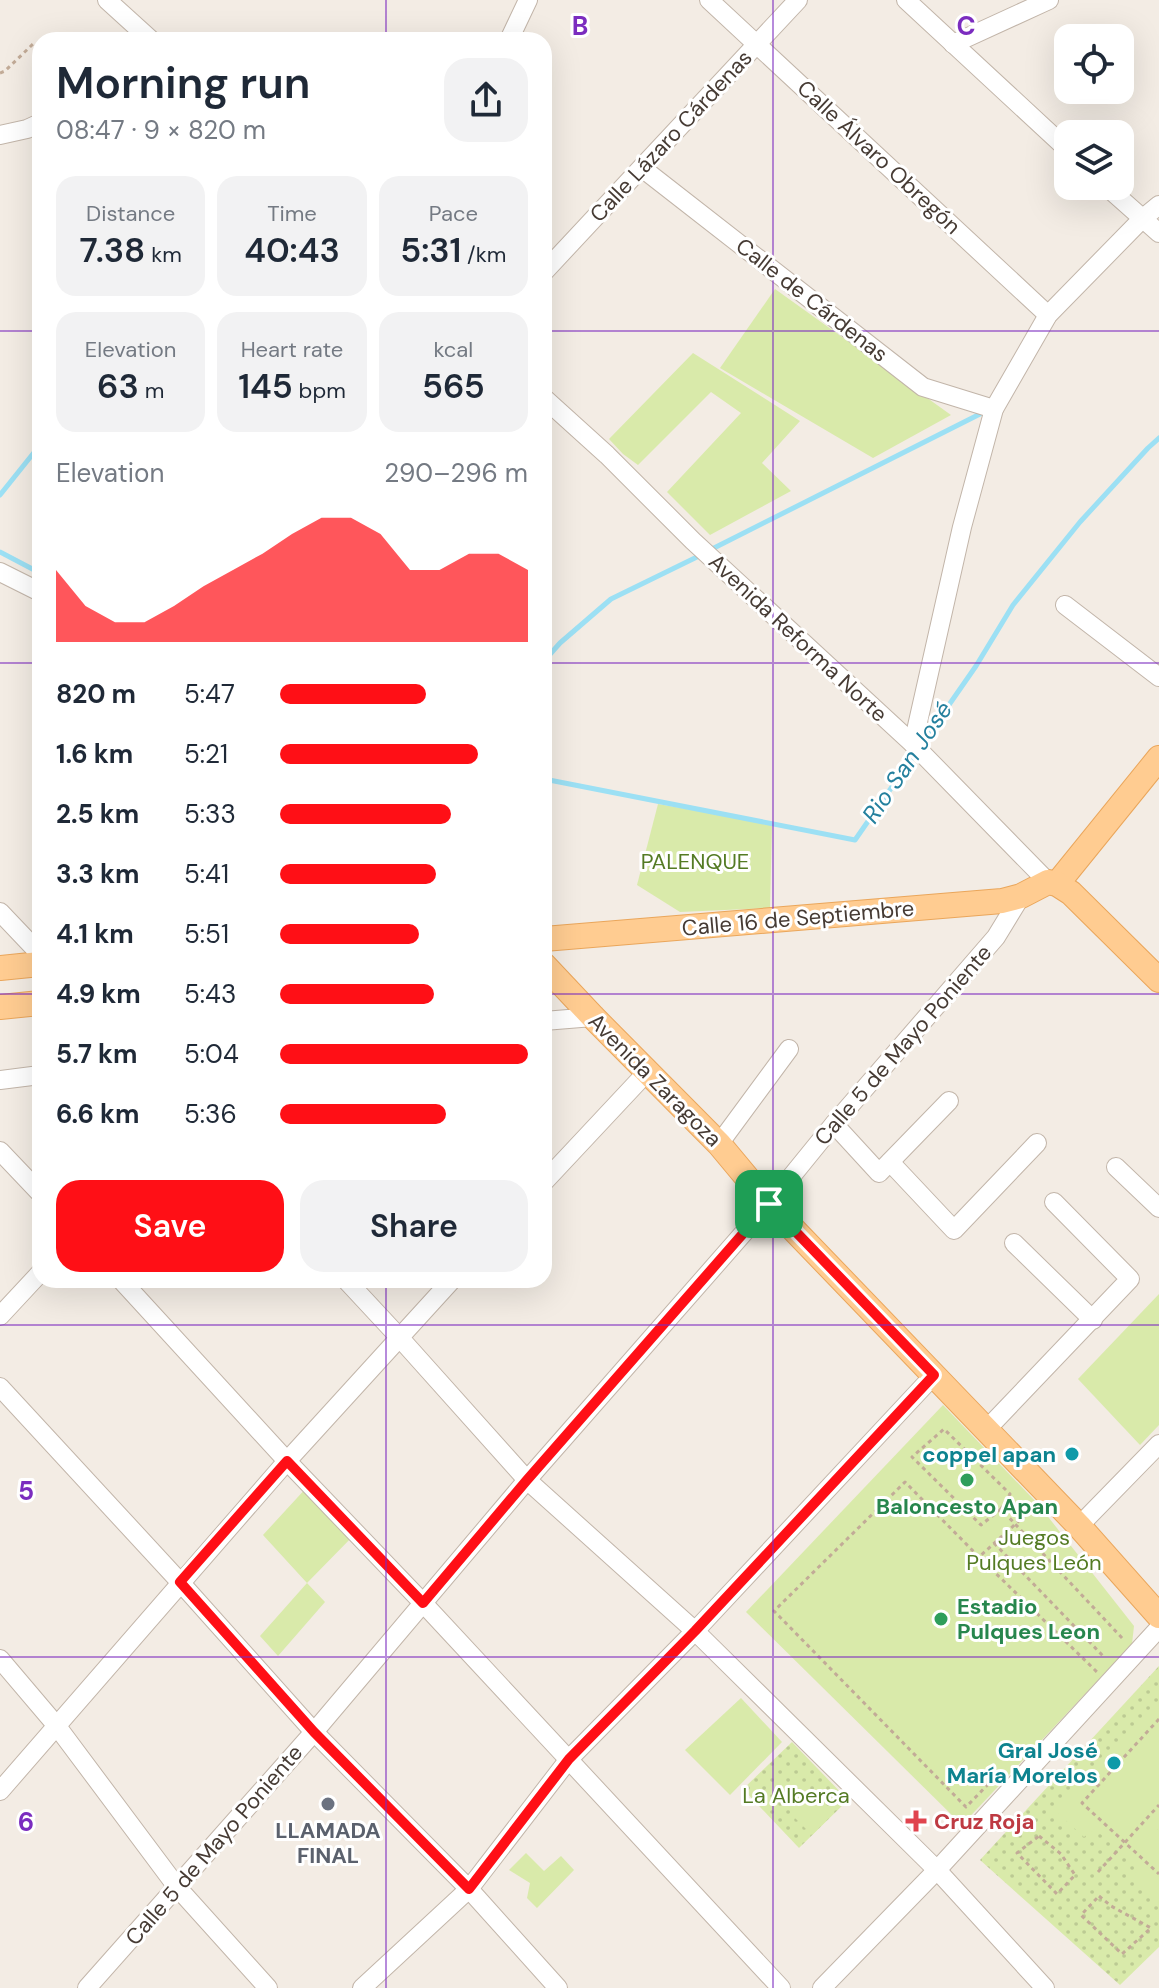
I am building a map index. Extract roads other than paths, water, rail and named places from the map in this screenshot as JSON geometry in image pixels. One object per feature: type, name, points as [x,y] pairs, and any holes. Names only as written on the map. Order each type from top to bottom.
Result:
[{"type":"main road","points":[[1159,758],[1053,883],[1071,893],[1159,980]]},
{"type":"main road","name":"Calle 16 de Septiembre","points":[[552,938],[1002,901],[1053,883]]},
{"type":"main road","points":[[0,968],[32,965]]},
{"type":"main road","name":"Avenida Zaragoza","points":[[552,973],[719,1144],[769,1204],[1079,1526],[1159,1616]]},
{"type":"main road","points":[[0,1007],[32,1004]]},
{"type":"street","points":[[107,0],[142,32]]},
{"type":"street","points":[[513,32],[528,0]]},
{"type":"street","name":"Calle Álvaro Obregón","points":[[709,0],[1048,315]]},
{"type":"street","name":"Calle Lázaro Cárdenas","points":[[552,264],[798,0]]},
{"type":"street","points":[[906,0],[1054,137]]},
{"type":"street","points":[[953,44],[1049,0]]},
{"type":"street","points":[[0,135],[32,127]]},
{"type":"street","name":"Calle de Cárdenas","points":[[642,168],[923,387],[994,409]]},
{"type":"street","points":[[1121,200],[1159,233]]},
{"type":"street","points":[[913,744],[962,527],[994,409],[1048,315],[1159,205]]},
{"type":"street","name":"Avenida Reforma Norte","points":[[552,405],[693,541],[913,744],[1053,883]]},
{"type":"street","points":[[0,572],[32,588]]},
{"type":"street","points":[[1065,605],[1159,677]]},
{"type":"street","name":"Calle 5 de Mayo Poniente","points":[[87,1988],[314,1732],[527,1480],[769,1204],[996,937],[1021,896]]},
{"type":"street","points":[[0,912],[32,946]]},
{"type":"street","points":[[552,1020],[593,1017]]},
{"type":"street","points":[[719,1144],[789,1049]]},
{"type":"street","points":[[552,1173],[647,1072]]},
{"type":"street","points":[[0,1080],[32,1076]]},
{"type":"street","points":[[834,1124],[879,1173],[949,1101]]},
{"type":"street","points":[[890,1162],[954,1230],[1037,1143]]},
{"type":"street","points":[[0,1151],[32,1185]]},
{"type":"street","points":[[1116,1167],[1159,1208]]},
{"type":"street","points":[[986,1430],[1130,1279],[1054,1202]]},
{"type":"street","points":[[1014,1243],[1093,1320]]},
{"type":"street","points":[[0,1316],[32,1282]]},
{"type":"street","points":[[128,1288],[781,1988]]},
{"type":"street","points":[[353,1288],[527,1480],[695,1631],[937,1870],[1045,1988]]},
{"type":"street","points":[[0,1791],[180,1582],[445,1288]]},
{"type":"street","points":[[362,1988],[469,1889],[569,1759],[695,1631],[934,1375]]},
{"type":"street","points":[[0,1387],[314,1732],[469,1889],[558,1988]]},
{"type":"street","points":[[1079,1526],[1159,1444]]},
{"type":"street","points":[[822,1988],[937,1870],[1159,1628]]},
{"type":"street","points":[[0,1659],[56,1725],[177,1887],[268,1988]]},
{"type":"waterway","name":"Rio San José","points":[[710,550],[980,414]]},
{"type":"waterway","name":"Rio San José","points":[[552,781],[855,840],[976,666],[1013,605],[1080,522],[1159,438]]},
{"type":"waterway","name":"Rio San José","points":[[0,495],[32,455]]},
{"type":"waterway","name":"Rio San José","points":[[0,552],[32,569]]},
{"type":"waterway","name":"Rio San José","points":[[552,652],[611,599],[701,555]]},
{"type":"place","name":"coppel apan","points":[[1072,1454]]},
{"type":"place","name":"Baloncesto Apan","points":[[967,1480]]},
{"type":"place","name":"Estadio Pulques Leon","points":[[941,1619]]},
{"type":"place","name":"Gral José María Morelos","points":[[1114,1763]]},
{"type":"place","name":"LLAMADA FINAL","points":[[328,1804]]},
{"type":"place","name":"Cruz Roja","points":[[916,1821]]},
{"type":"park label","name":"PALENQUE","points":[[695,861]]},
{"type":"park label","name":"Juegos Pulques León","points":[[1034,1550]]},
{"type":"park label","name":"La Alberca","points":[[796,1795]]}]
